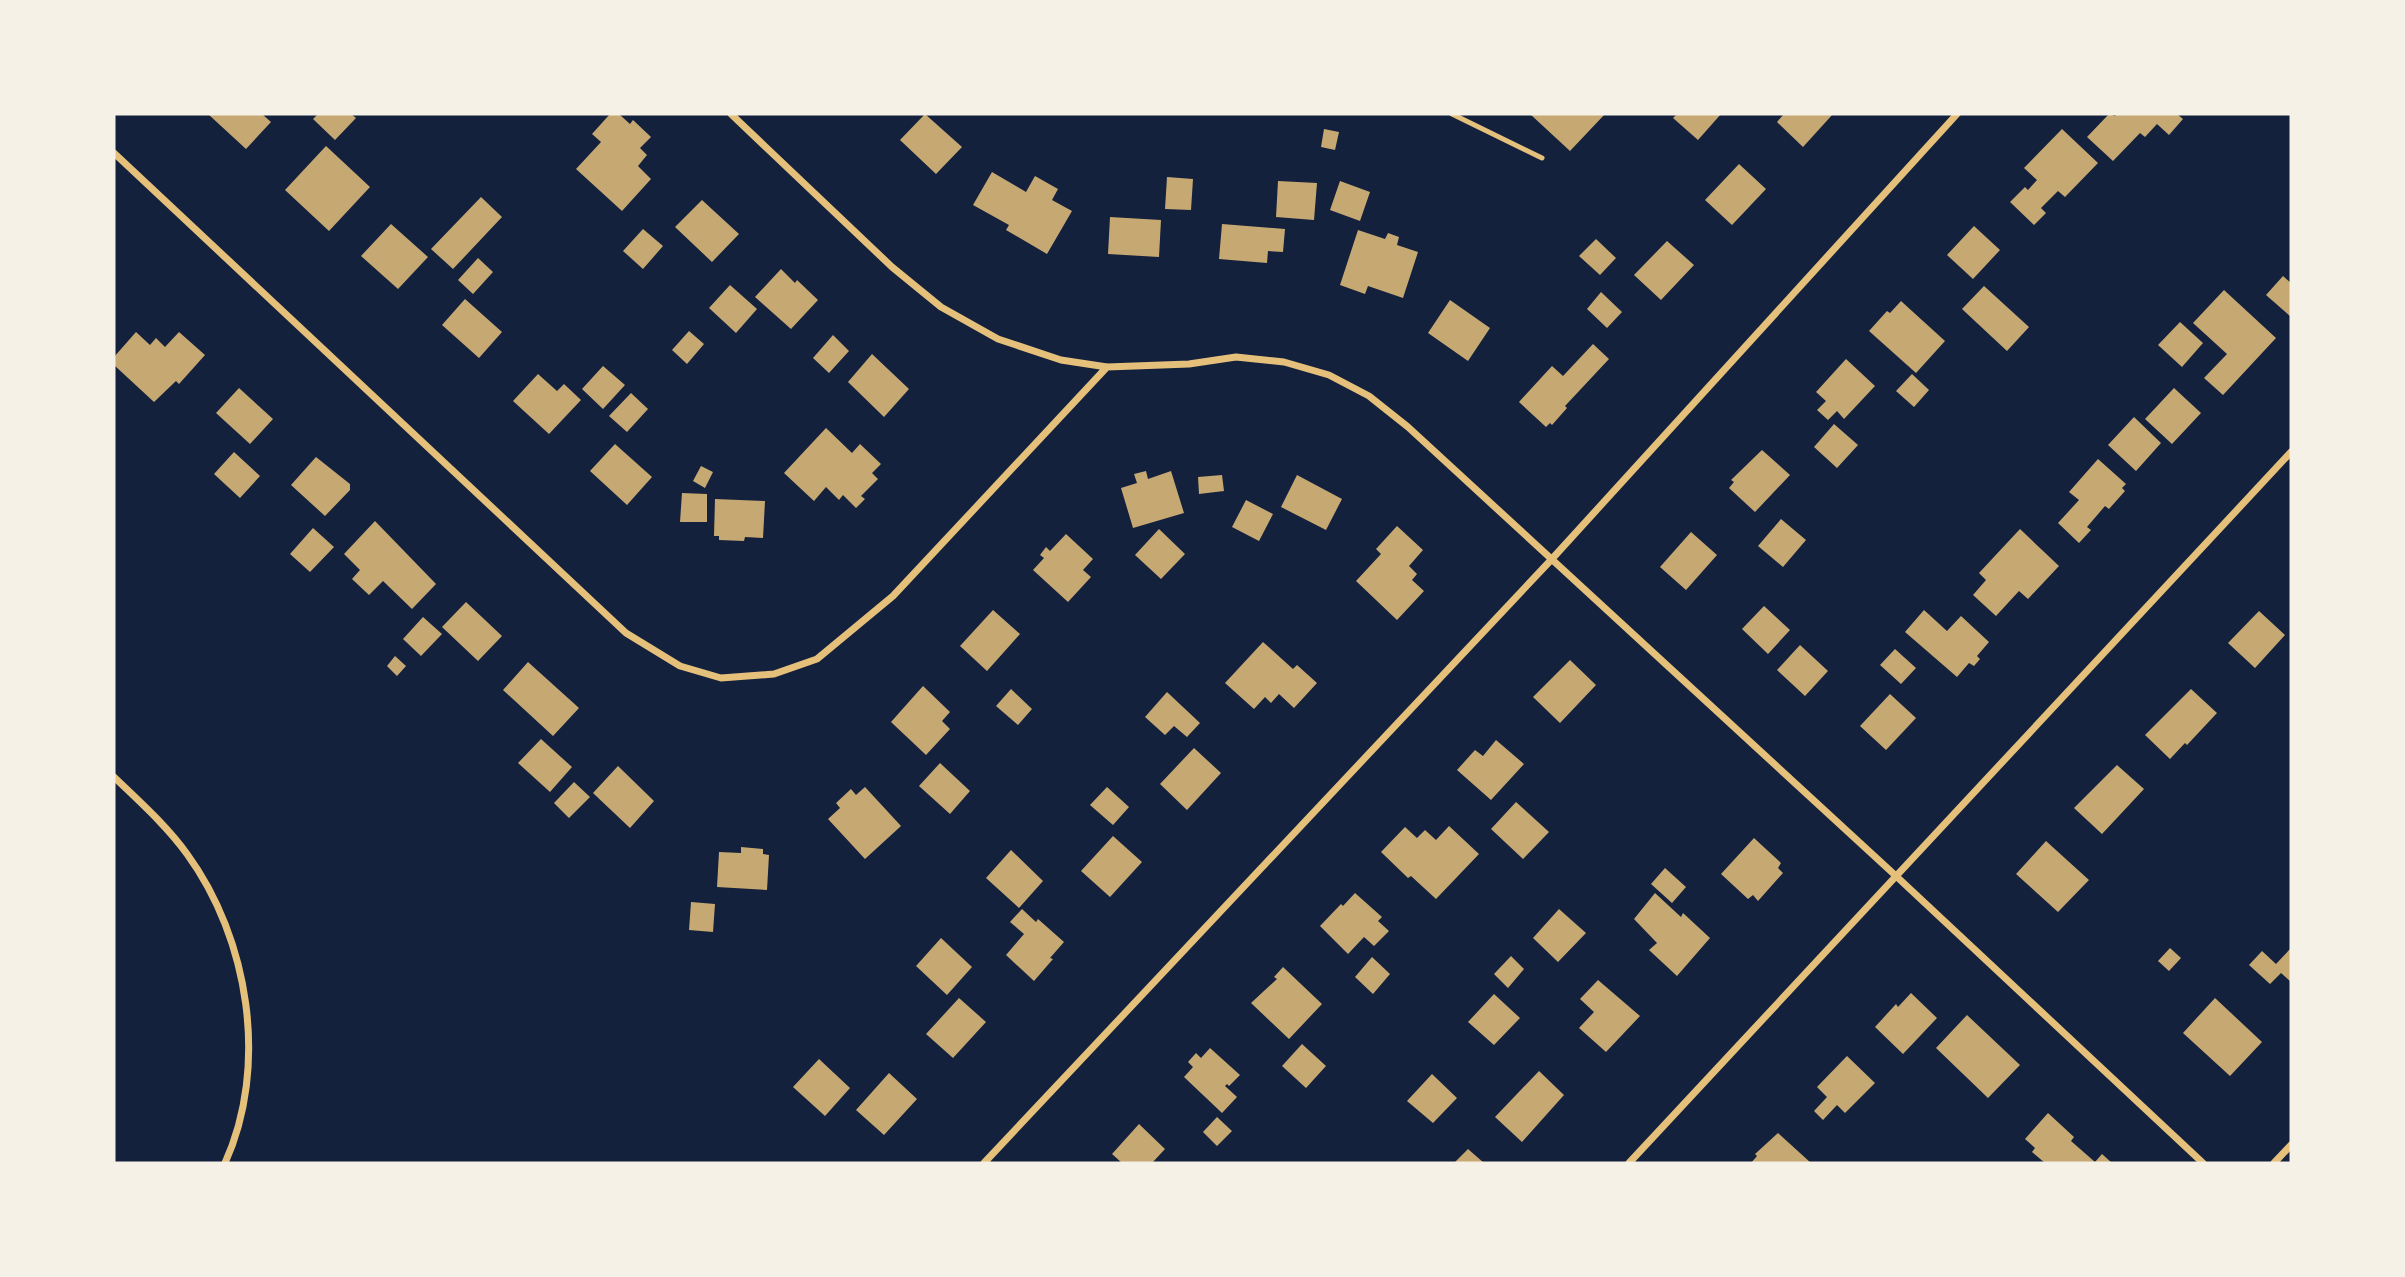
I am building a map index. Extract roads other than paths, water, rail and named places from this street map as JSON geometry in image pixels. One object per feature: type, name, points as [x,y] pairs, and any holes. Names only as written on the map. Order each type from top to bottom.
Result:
[{"type":"street","points":[[731,114],[892,267],[941,307],[998,339],[1061,360],[1107,367],[1189,363],[1236,357],[1284,362],[1329,374],[1369,396],[1408,427],[2203,1163]]},
{"type":"street","points":[[984,1163],[1551,560],[1957,114]]},
{"type":"street","points":[[114,153],[626,633],[680,666],[721,678],[774,674],[817,659],[856,628],[893,596],[1107,367]]},
{"type":"street","points":[[1629,1163],[2291,452]]},
{"type":"street","points":[[114,777],[147,808],[187,854],[219,908],[240,967],[248,1027],[246,1089],[225,1163]]},
{"type":"street","points":[[2274,1163],[2291,1145]]},
{"type":"lane","points":[[1452,114],[1542,158]]}]
